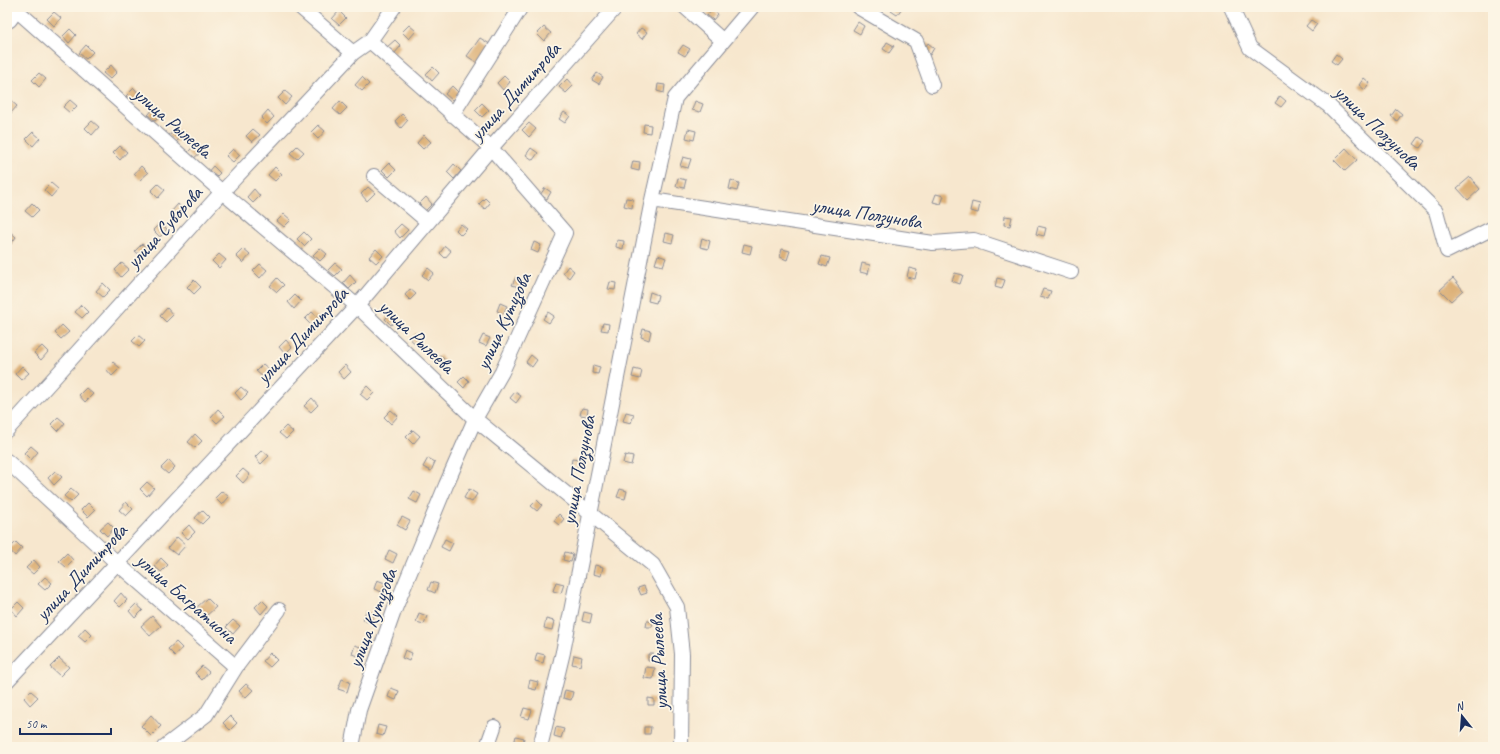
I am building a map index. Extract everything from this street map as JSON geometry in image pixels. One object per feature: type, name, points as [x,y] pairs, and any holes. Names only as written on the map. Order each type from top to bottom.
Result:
[{"type":"street","points":[[300,7],[352,53]]},
{"type":"street","name":"улица Суворова","points":[[7,430],[222,192],[352,53],[370,41],[394,7]]},
{"type":"street","points":[[452,115],[521,7]]},
{"type":"street","name":"улица Димитрова","points":[[7,681],[357,306],[490,148],[616,7]]},
{"type":"street","points":[[685,7],[723,41]]},
{"type":"street","name":"улица Ползунова","points":[[540,747],[563,652],[652,200],[675,98],[752,7]]},
{"type":"street","points":[[858,7],[916,41],[932,85]]},
{"type":"street","name":"улица Ползунова","points":[[1231,7],[1250,48],[1328,105],[1436,211],[1447,251],[1493,228]]},
{"type":"street","name":"улица Рылеева","points":[[12,10],[222,192],[357,306],[475,419],[653,565],[677,607],[682,654],[681,747]]},
{"type":"street","name":"улица Кутузова","points":[[352,747],[359,710],[394,611],[446,485],[475,419],[502,372],[565,233],[490,148],[370,41]]},
{"type":"street","points":[[374,176],[428,222]]},
{"type":"street","name":"улица Ползунова","points":[[652,200],[933,243],[974,240],[1071,272]]},
{"type":"street","name":"улица Багратиона","points":[[7,460],[117,563],[236,667]]},
{"type":"street","name":"улица Багратиона","points":[[164,747],[206,715],[236,667],[279,610]]},
{"type":"street","points":[[487,747],[494,727]]},
{"type":"building","points":[[893,7],[902,8],[897,15],[891,11]]},
{"type":"building","points":[[712,9],[718,14],[713,20],[707,15]]},
{"type":"building","points":[[339,11],[346,18],[339,25],[332,19]]},
{"type":"building","points":[[54,12],[61,18],[54,26],[47,19]]},
{"type":"building","points":[[1311,20],[1317,24],[1312,31],[1306,26]]},
{"type":"building","points":[[858,22],[864,26],[860,34],[853,30]]},
{"type":"building","points":[[409,25],[416,31],[409,39],[402,32]]},
{"type":"building","points":[[544,27],[551,33],[544,41],[537,34]]},
{"type":"building","points":[[641,28],[647,32],[642,39],[636,34]]},
{"type":"building","points":[[70,29],[76,35],[69,43],[63,36]]},
{"type":"building","points":[[480,38],[493,46],[480,65],[467,56]]},
{"type":"building","points":[[395,40],[401,46],[394,54],[387,47]]},
{"type":"building","points":[[887,42],[894,46],[889,53],[883,49]]},
{"type":"building","points":[[928,43],[934,48],[930,55],[923,51]]},
{"type":"building","points":[[86,45],[93,52],[86,59],[79,53]]},
{"type":"building","points":[[683,45],[690,49],[685,56],[678,52]]},
{"type":"building","points":[[1336,54],[1342,59],[1337,65],[1331,61]]},
{"type":"building","points":[[111,65],[117,72],[110,79],[103,73]]},
{"type":"building","points":[[433,67],[439,73],[432,81],[426,74]]},
{"type":"building","points":[[39,73],[46,79],[39,87],[32,80]]},
{"type":"building","points":[[597,73],[603,77],[599,84],[592,80]]},
{"type":"building","points":[[504,76],[510,82],[503,90],[497,83]]},
{"type":"building","points":[[362,77],[369,84],[362,91],[355,85]]},
{"type":"building","points":[[1364,78],[1370,83],[1365,90],[1359,85]]},
{"type":"building","points":[[567,79],[573,86],[566,93],[559,87]]},
{"type":"building","points":[[658,84],[665,85],[664,93],[657,91]]},
{"type":"building","points":[[452,86],[459,93],[452,100],[445,94]]},
{"type":"building","points":[[134,88],[140,95],[133,102],[126,96]]},
{"type":"building","points":[[285,91],[292,97],[285,105],[278,98]]},
{"type":"building","points":[[1280,96],[1286,101],[1281,107],[1275,103]]},
{"type":"building","points":[[10,100],[17,106],[11,113],[7,109],[7,103]]},
{"type":"building","points":[[70,100],[77,106],[70,113],[63,107]]},
{"type":"building","points":[[340,101],[347,108],[340,115],[333,109]]},
{"type":"building","points":[[695,101],[703,104],[700,112],[692,110]]},
{"type":"building","points":[[482,103],[489,110],[482,117],[475,110]]},
{"type":"building","points":[[155,107],[162,114],[155,121],[148,115]]},
{"type":"building","points":[[1396,109],[1402,114],[1397,121],[1391,116]]},
{"type":"building","points":[[268,110],[274,117],[267,124],[261,118]]},
{"type":"building","points":[[564,112],[570,116],[565,123],[559,119]]},
{"type":"building","points":[[402,114],[408,120],[401,128],[395,121]]},
{"type":"building","points":[[92,121],[99,127],[92,135],[85,128]]},
{"type":"building","points":[[529,123],[536,129],[529,137],[522,130]]},
{"type":"building","points":[[644,124],[651,125],[650,133],[643,132]]},
{"type":"building","points":[[318,125],[325,131],[318,139],[311,132]]},
{"type":"building","points":[[176,128],[183,135],[176,142],[169,136]]},
{"type":"building","points":[[253,129],[260,135],[252,142],[246,136]]},
{"type":"building","points":[[688,129],[696,131],[694,140],[686,138]]},
{"type":"building","points":[[33,132],[40,138],[33,146],[26,139]]},
{"type":"building","points":[[424,135],[431,142],[423,149],[417,143]]},
{"type":"building","points":[[1419,137],[1425,141],[1420,148],[1414,144]]},
{"type":"building","points":[[120,146],[127,152],[120,160],[113,153]]},
{"type":"building","points":[[194,146],[201,152],[193,159],[187,153]]},
{"type":"building","points":[[297,146],[304,152],[297,159],[290,153]]},
{"type":"building","points":[[531,148],[538,153],[533,160],[526,155]]},
{"type":"building","points":[[1346,148],[1357,160],[1345,171],[1334,160]]},
{"type":"building","points":[[233,149],[240,155],[233,162],[226,156]]},
{"type":"building","points":[[683,157],[691,159],[688,168],[680,166]]},
{"type":"building","points":[[633,161],[640,162],[639,171],[631,169]]},
{"type":"building","points":[[389,163],[396,170],[389,177],[382,170]]},
{"type":"building","points":[[454,164],[461,171],[454,179],[447,172]]},
{"type":"building","points":[[141,166],[148,173],[140,180],[134,174]]},
{"type":"building","points":[[213,166],[220,173],[213,180],[206,174]]},
{"type":"building","points":[[275,167],[282,174],[275,181],[268,175]]},
{"type":"building","points":[[1470,177],[1480,189],[1468,200],[1457,188]]},
{"type":"building","points":[[678,178],[686,180],[684,188],[676,186]]},
{"type":"building","points":[[731,180],[739,183],[737,191],[729,189]]},
{"type":"building","points":[[51,183],[58,189],[51,197],[44,190]]},
{"type":"building","points":[[158,184],[165,190],[158,198],[151,191]]},
{"type":"building","points":[[368,187],[375,193],[367,201],[361,194]]},
{"type":"building","points":[[545,188],[551,192],[547,199],[540,195]]},
{"type":"building","points":[[254,189],[260,196],[253,203],[247,197]]},
{"type":"building","points":[[936,194],[944,196],[941,204],[933,202]]},
{"type":"building","points":[[426,197],[432,204],[425,211],[419,204]]},
{"type":"building","points":[[485,198],[490,203],[485,209],[479,204]]},
{"type":"building","points":[[626,198],[633,199],[632,208],[624,206]]},
{"type":"building","points":[[972,202],[980,204],[978,213],[970,211]]},
{"type":"building","points":[[32,203],[39,210],[32,217],[25,211]]},
{"type":"building","points":[[178,204],[184,211],[177,218],[171,212]]},
{"type":"building","points":[[284,214],[291,220],[284,227],[277,221]]},
{"type":"building","points":[[1005,216],[1012,217],[1010,226],[1004,225]]},
{"type":"building","points":[[160,223],[167,229],[160,237],[153,230]]},
{"type":"building","points":[[401,224],[408,230],[400,238],[394,231]]},
{"type":"building","points":[[461,224],[467,229],[461,235],[456,230]]},
{"type":"building","points":[[1038,226],[1046,228],[1044,236],[1036,234]]},
{"type":"building","points":[[9,231],[16,237],[11,244],[7,241],[7,234]]},
{"type":"building","points":[[304,232],[311,239],[304,246],[297,239]]},
{"type":"building","points":[[666,233],[674,235],[672,243],[664,241]]},
{"type":"building","points":[[702,238],[710,241],[708,249],[700,247]]},
{"type":"building","points":[[617,240],[624,241],[623,249],[616,247]]},
{"type":"building","points":[[534,242],[541,245],[538,253],[531,250]]},
{"type":"building","points":[[142,244],[149,250],[142,257],[135,251]]},
{"type":"building","points":[[744,244],[752,246],[750,254],[742,252]]},
{"type":"building","points":[[445,246],[451,251],[445,258],[440,253]]},
{"type":"building","points":[[320,248],[327,254],[320,261],[313,255]]},
{"type":"building","points":[[243,249],[250,255],[243,263],[236,256]]},
{"type":"building","points":[[376,249],[383,256],[376,263],[369,257]]},
{"type":"building","points":[[782,249],[790,251],[787,260],[780,257]]},
{"type":"building","points":[[219,254],[226,260],[219,268],[212,261]]},
{"type":"building","points":[[658,255],[666,258],[663,266],[655,264]]},
{"type":"building","points":[[822,256],[830,258],[827,267],[819,264]]},
{"type":"building","points":[[122,263],[129,269],[121,277],[115,270]]},
{"type":"building","points":[[335,263],[342,269],[335,276],[328,270]]},
{"type":"building","points":[[862,263],[870,265],[868,274],[860,272]]},
{"type":"building","points":[[260,264],[267,270],[260,278],[253,271]]},
{"type":"building","points":[[568,266],[574,271],[569,278],[563,273]]},
{"type":"building","points":[[428,268],[434,273],[428,280],[422,275]]},
{"type":"building","points":[[909,268],[917,270],[915,279],[907,277]]},
{"type":"building","points":[[955,273],[963,275],[960,284],[952,281]]},
{"type":"building","points":[[350,275],[356,282],[349,289],[343,283]]},
{"type":"building","points":[[516,277],[522,280],[519,287],[512,285]]},
{"type":"building","points":[[277,278],[284,285],[277,292],[270,286]]},
{"type":"building","points":[[997,278],[1005,280],[1002,289],[995,287]]},
{"type":"building","points":[[1453,278],[1463,290],[1451,301],[1440,290]]},
{"type":"building","points":[[194,280],[201,287],[194,294],[187,287]]},
{"type":"building","points":[[610,282],[616,283],[615,290],[608,289]]},
{"type":"building","points":[[103,283],[110,290],[103,297],[96,291]]},
{"type":"building","points":[[410,289],[416,294],[410,300],[405,295]]},
{"type":"building","points":[[1043,289],[1051,291],[1048,299],[1040,297]]},
{"type":"building","points":[[650,292],[658,295],[656,303],[648,301]]},
{"type":"building","points":[[295,295],[301,301],[294,309],[288,302]]},
{"type":"building","points":[[500,303],[507,306],[503,314],[497,311]]},
{"type":"building","points":[[81,305],[88,312],[82,318],[75,312]]},
{"type":"building","points":[[167,308],[173,315],[166,322],[160,316]]},
{"type":"building","points":[[312,312],[319,318],[312,326],[305,319]]},
{"type":"building","points":[[548,312],[554,316],[549,323],[543,319]]},
{"type":"building","points":[[391,313],[397,318],[391,325],[385,319]]},
{"type":"building","points":[[603,323],[609,324],[608,331],[601,330]]},
{"type":"building","points":[[62,325],[69,332],[61,339],[55,333]]},
{"type":"building","points":[[643,329],[651,331],[649,340],[641,337]]},
{"type":"building","points":[[416,333],[421,338],[416,344],[410,339]]},
{"type":"building","points":[[138,335],[145,341],[139,347],[132,341]]},
{"type":"building","points":[[483,335],[490,338],[486,346],[479,343]]},
{"type":"building","points":[[286,340],[292,347],[285,354],[279,347]]},
{"type":"building","points":[[42,346],[48,352],[41,360],[34,353]]},
{"type":"building","points":[[440,355],[445,360],[440,366],[434,361]]},
{"type":"building","points":[[531,355],[537,360],[532,367],[526,362]]},
{"type":"building","points":[[113,362],[120,368],[112,376],[106,369]]},
{"type":"building","points":[[263,364],[270,370],[263,377],[256,371]]},
{"type":"building","points":[[345,365],[351,372],[344,379],[338,372]]},
{"type":"building","points":[[593,365],[600,367],[598,374],[592,373]]},
{"type":"building","points":[[22,366],[29,373],[21,380],[15,374]]},
{"type":"building","points":[[634,369],[642,371],[640,379],[632,377]]},
{"type":"building","points":[[464,376],[469,381],[464,388],[458,382]]},
{"type":"building","points":[[367,386],[374,393],[367,400],[360,394]]},
{"type":"building","points":[[241,387],[248,393],[241,400],[235,393]]},
{"type":"building","points":[[86,388],[93,394],[85,402],[79,395]]},
{"type":"building","points":[[515,392],[521,396],[516,403],[510,398]]},
{"type":"building","points":[[312,398],[318,405],[311,412],[304,406]]},
{"type":"building","points":[[582,408],[588,409],[587,416],[580,415]]},
{"type":"building","points":[[218,409],[225,416],[217,423],[211,417]]},
{"type":"building","points":[[391,410],[398,416],[391,424],[384,417]]},
{"type":"building","points":[[626,412],[634,414],[631,423],[623,421]]},
{"type":"building","points":[[58,417],[65,423],[58,431],[51,424]]},
{"type":"building","points":[[286,426],[293,432],[286,439],[279,433]]},
{"type":"building","points":[[413,430],[420,436],[413,444],[406,437]]},
{"type":"building","points":[[195,434],[202,441],[195,448],[188,442]]},
{"type":"building","points":[[31,446],[38,452],[31,460],[24,453]]},
{"type":"building","points":[[262,450],[269,456],[261,464],[255,457]]},
{"type":"building","points":[[625,455],[633,457],[631,465],[623,463]]},
{"type":"building","points":[[428,458],[435,462],[431,471],[423,467]]},
{"type":"building","points":[[572,459],[579,460],[577,468],[571,466]]},
{"type":"building","points":[[169,460],[175,467],[168,474],[161,468]]},
{"type":"building","points":[[243,469],[250,475],[243,483],[236,476]]},
{"type":"building","points":[[55,471],[62,477],[54,485],[48,478]]},
{"type":"building","points":[[147,482],[154,488],[147,496],[140,489]]},
{"type":"building","points":[[71,489],[78,495],[71,502],[64,496]]},
{"type":"building","points":[[469,489],[477,494],[472,502],[464,498]]},
{"type":"building","points":[[620,489],[627,491],[625,499],[617,497]]},
{"type":"building","points":[[222,491],[229,497],[222,505],[215,498]]},
{"type":"building","points":[[414,491],[421,495],[417,503],[409,499]]},
{"type":"building","points":[[537,500],[542,505],[537,511],[531,506]]},
{"type":"building","points":[[126,502],[133,509],[126,516],[119,510]]},
{"type":"building","points":[[88,503],[95,510],[88,517],[81,510]]},
{"type":"building","points":[[202,510],[209,517],[202,524],[195,518]]},
{"type":"building","points":[[559,514],[564,519],[559,525],[554,521]]},
{"type":"building","points":[[402,517],[410,521],[405,530],[397,525]]},
{"type":"building","points":[[108,522],[114,528],[107,536],[100,529]]},
{"type":"building","points":[[189,525],[195,532],[188,539],[181,533]]},
{"type":"building","points":[[177,537],[186,545],[177,555],[168,548]]},
{"type":"building","points":[[445,539],[453,543],[449,551],[441,547]]},
{"type":"building","points":[[16,542],[22,548],[15,556],[9,549]]},
{"type":"building","points":[[389,550],[397,554],[393,563],[385,559]]},
{"type":"building","points":[[565,552],[573,554],[571,562],[563,560]]},
{"type":"building","points":[[67,553],[73,560],[66,567],[59,561]]},
{"type":"building","points":[[161,558],[168,565],[161,572],[154,566]]},
{"type":"building","points":[[34,560],[40,567],[33,574],[26,568]]},
{"type":"building","points":[[595,565],[603,567],[601,576],[593,574]]},
{"type":"building","points":[[45,577],[52,583],[45,590],[38,584]]},
{"type":"building","points":[[377,580],[385,583],[382,592],[374,589]]},
{"type":"building","points":[[431,582],[438,584],[435,593],[428,590]]},
{"type":"building","points":[[556,582],[564,584],[561,593],[553,591]]},
{"type":"building","points":[[644,586],[647,593],[641,595],[638,588]]},
{"type":"building","points":[[121,593],[127,600],[120,607],[114,601]]},
{"type":"building","points":[[207,598],[216,607],[205,617],[197,607]]},
{"type":"building","points":[[262,600],[268,606],[261,614],[255,607]]},
{"type":"building","points":[[18,602],[24,608],[17,616],[11,609]]},
{"type":"building","points":[[136,604],[143,610],[135,618],[129,611]]},
{"type":"building","points":[[366,611],[375,614],[371,623],[363,620]]},
{"type":"building","points":[[584,612],[592,614],[590,623],[582,621]]},
{"type":"building","points":[[419,613],[427,616],[424,624],[416,622]]},
{"type":"building","points":[[152,616],[161,626],[150,636],[141,626]]},
{"type":"building","points":[[546,619],[554,621],[552,630],[544,628]]},
{"type":"building","points":[[233,620],[240,626],[233,634],[226,627]]},
{"type":"building","points":[[647,621],[653,621],[652,627],[646,627]]},
{"type":"building","points":[[85,628],[92,635],[85,642],[78,636]]},
{"type":"building","points":[[176,642],[182,648],[175,656],[168,649]]},
{"type":"building","points":[[355,645],[363,648],[360,657],[352,654]]},
{"type":"building","points":[[405,650],[412,653],[409,661],[402,658]]},
{"type":"building","points":[[270,653],[277,660],[270,667],[263,661]]},
{"type":"building","points":[[537,653],[545,655],[543,663],[535,661]]},
{"type":"building","points":[[648,654],[654,654],[654,661],[648,661]]},
{"type":"building","points":[[574,655],[582,657],[580,666],[572,664]]},
{"type":"building","points":[[59,658],[69,667],[60,676],[50,667]]},
{"type":"building","points":[[202,666],[209,672],[202,680],[195,673]]},
{"type":"building","points":[[646,667],[655,668],[653,679],[644,678]]},
{"type":"building","points":[[342,679],[350,682],[347,692],[338,689]]},
{"type":"building","points":[[530,680],[538,682],[536,690],[528,688]]},
{"type":"building","points":[[246,684],[253,690],[245,698],[239,691]]},
{"type":"building","points":[[391,688],[399,691],[396,700],[388,697]]},
{"type":"building","points":[[565,690],[573,692],[571,700],[563,698]]},
{"type":"building","points":[[31,691],[38,697],[30,705],[24,698]]},
{"type":"building","points":[[648,698],[654,699],[654,705],[648,705]]},
{"type":"building","points":[[524,708],[532,710],[529,719],[521,717]]},
{"type":"building","points":[[151,715],[161,726],[151,736],[141,726]]},
{"type":"building","points":[[230,716],[237,723],[230,730],[223,723]]},
{"type":"building","points":[[378,725],[386,727],[383,736],[376,734]]},
{"type":"building","points":[[556,727],[564,729],[561,738],[554,736]]},
{"type":"building","points":[[644,727],[651,727],[650,734],[644,734]]},
{"type":"building","points":[[516,736],[524,738],[522,747],[514,744]]}]
